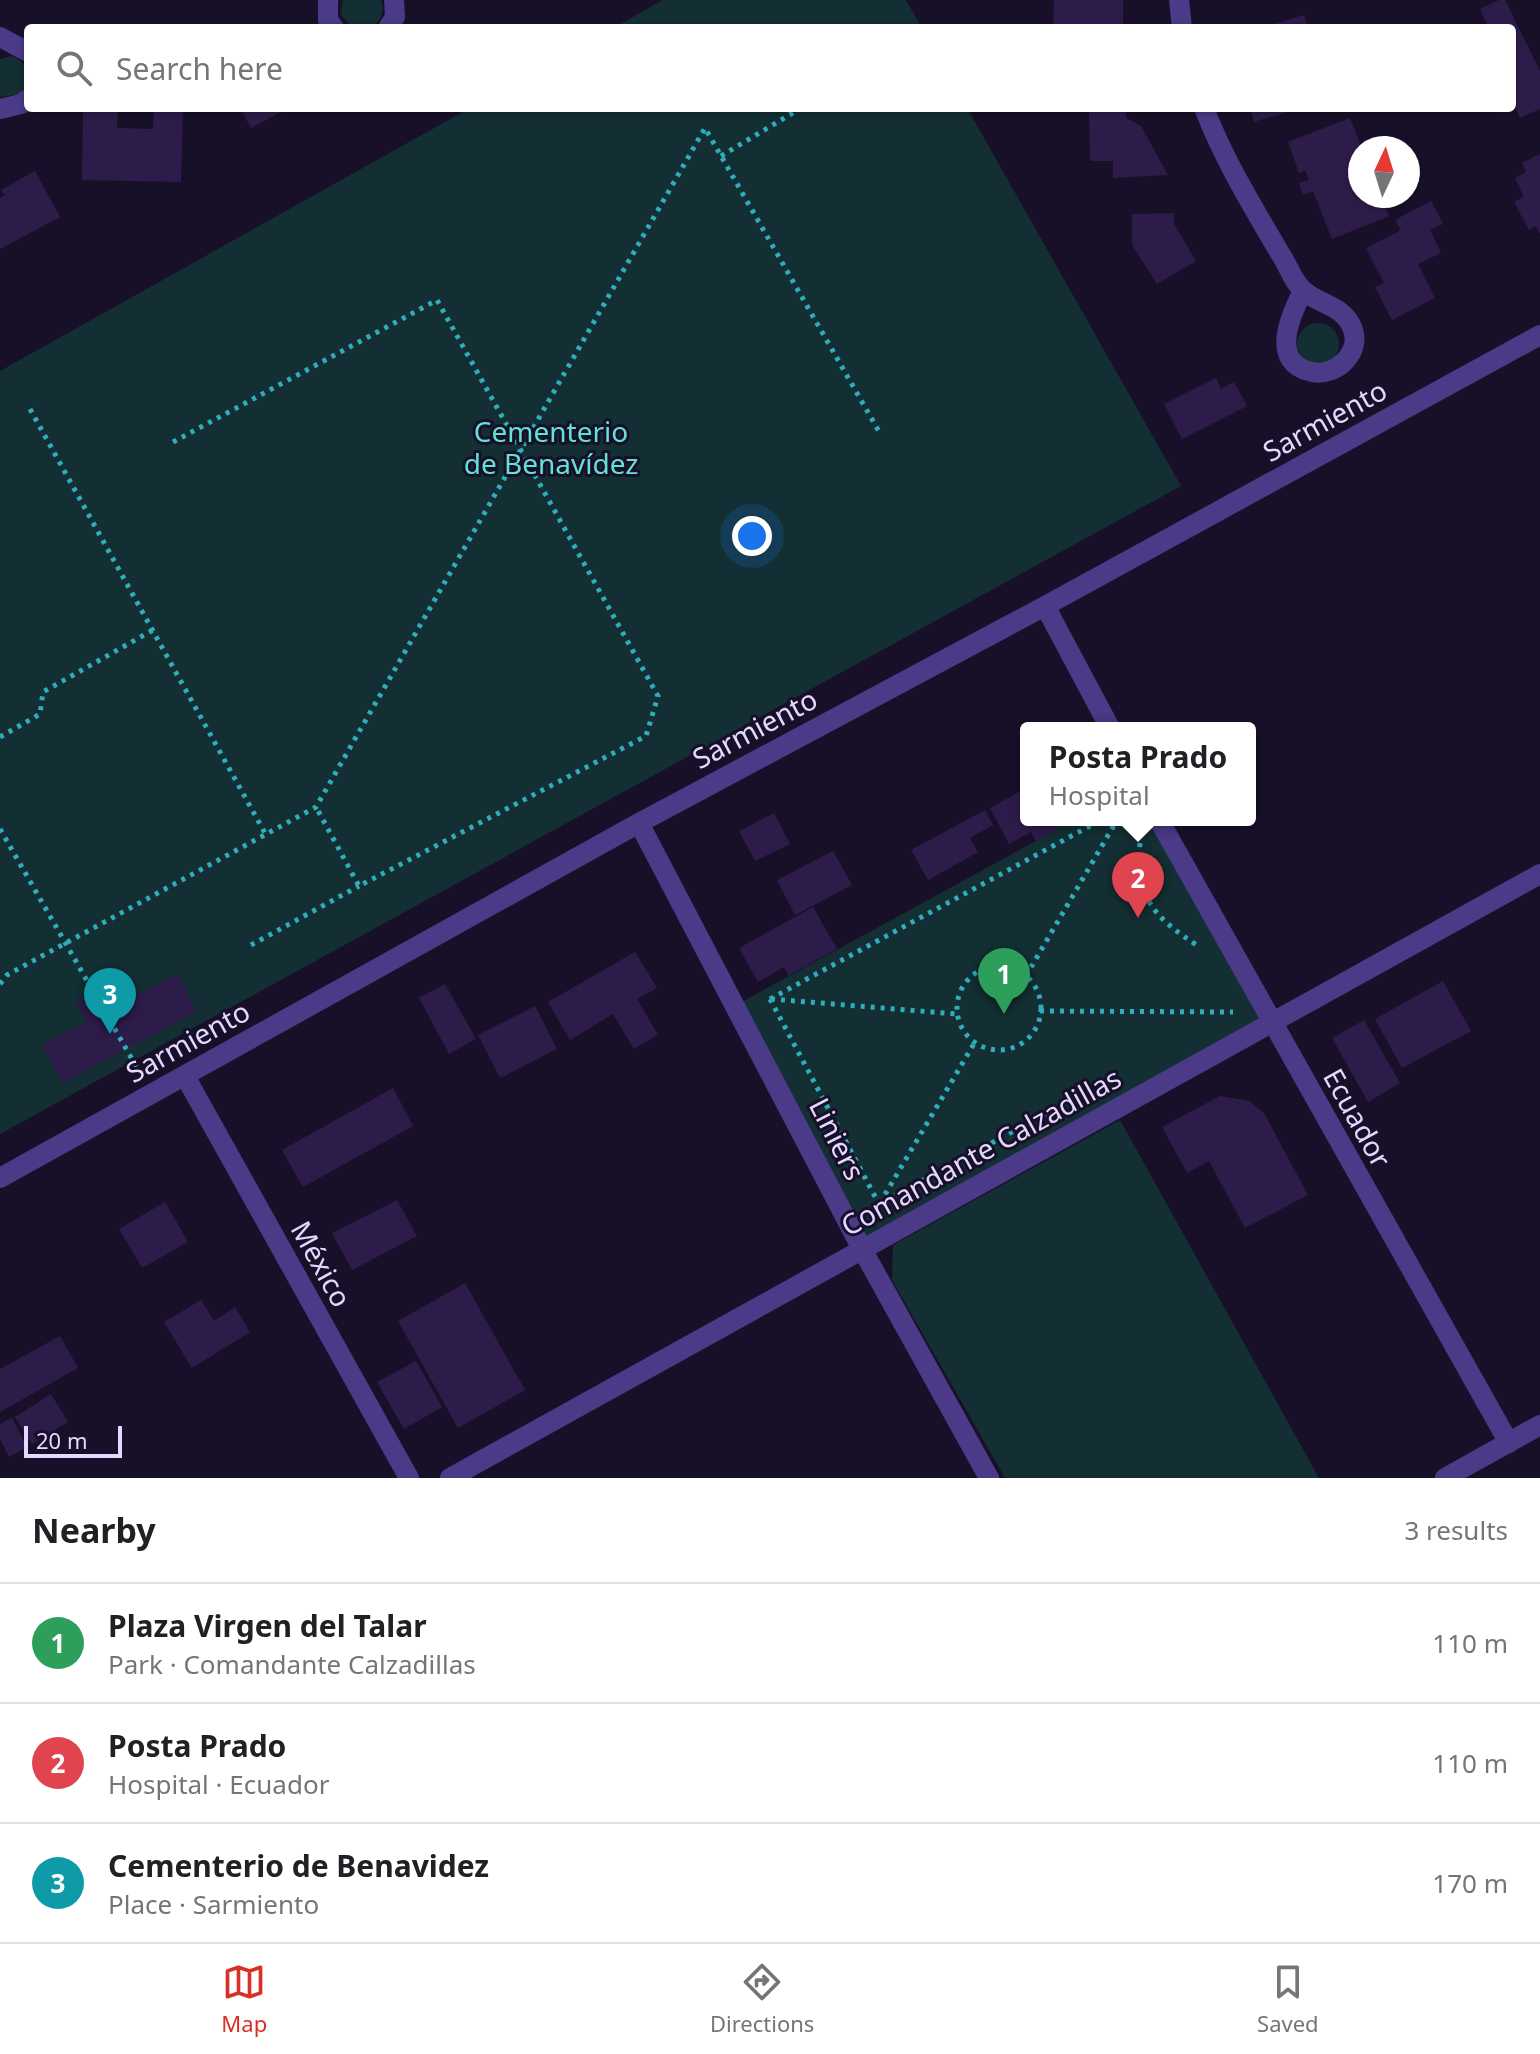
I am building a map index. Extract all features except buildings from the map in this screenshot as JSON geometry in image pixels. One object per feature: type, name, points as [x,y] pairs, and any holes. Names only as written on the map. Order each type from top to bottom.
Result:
[{"type":"street","points":[[328,0],[328,20],[331,24]]},
{"type":"street","points":[[391,24],[395,17],[394,0]]},
{"type":"street","points":[[1179,0],[1182,24]]},
{"type":"street","points":[[0,37],[24,50]]},
{"type":"street","points":[[0,109],[24,102]]},
{"type":"street","points":[[1206,112],[1235,176],[1303,291]]},
{"type":"street","name":"Sarmiento","points":[[0,1178],[639,823],[1045,606],[1540,335]]},
{"type":"street","points":[[1045,606],[1107,722]]},
{"type":"street","name":"Liniers","points":[[639,823],[862,1249],[989,1478]]},
{"type":"street","name":"Ecuador","points":[[1162,826],[1509,1443]]},
{"type":"street","name":"Comandante Calzadillas","points":[[450,1478],[1540,874]]},
{"type":"street","name":"México","points":[[185,1076],[409,1478]]},
{"type":"street","points":[[1445,1478],[1540,1425]]},
{"type":"path","points":[[721,156],[794,112]]},
{"type":"path","points":[[0,984],[7,975],[316,807],[705,128],[881,435]]},
{"type":"path","points":[[173,442],[437,300],[658,696],[646,736],[251,945]]},
{"type":"path","points":[[30,409],[266,835]]},
{"type":"path","points":[[0,737],[40,714],[43,692],[153,630]]},
{"type":"path","points":[[316,807],[359,886]]},
{"type":"path","points":[[770,999],[1090,826]]},
{"type":"path","points":[[1026,976],[1114,826]]},
{"type":"path","points":[[0,829],[152,1094]]},
{"type":"path","points":[[1147,851],[1140,838],[1138,869],[1143,891],[1160,919],[1198,946]]},
{"type":"path","points":[[1191,932],[1205,959]]},
{"type":"path","points":[[999,966],[1026,976],[1040,998],[1040,1011],[1037,1025],[1029,1037],[1017,1046],[1003,1050],[988,1048],[967,1035],[957,1014],[957,1000],[972,976],[985,968],[999,966]]},
{"type":"path","points":[[770,999],[957,1014]]},
{"type":"path","points":[[770,999],[879,1204]]},
{"type":"path","points":[[1226,999],[1233,1012]]},
{"type":"path","points":[[1040,1011],[1233,1012]]},
{"type":"path","points":[[1220,1019],[1233,1012]]},
{"type":"path","points":[[879,1204],[975,1042]]},
{"type":"path","points":[[879,1204],[1084,1093]]},
{"type":"green space","points":[[343,0],[381,0],[383,9],[376,24],[348,24],[341,15]]},
{"type":"green space","points":[[663,0],[906,0],[920,24],[620,24]]},
{"type":"green space","points":[[11,56],[24,64],[23,94],[0,97],[0,59]]},
{"type":"green space","name":"Cementerio de Benavídez","points":[[463,112],[969,112],[1181,486],[0,1134],[0,371]]},
{"type":"green space","points":[[1318,323],[1333,329],[1339,344],[1333,359],[1318,365],[1303,359],[1297,344],[1303,329]]},
{"type":"green space","points":[[1063,826],[1162,826],[1271,1023],[862,1249],[736,1005]]},
{"type":"green space","points":[[1120,1120],[1319,1478],[1005,1478],[892,1280],[893,1245]]},
{"type":"place","name":"Posta Prado","points":[[1138,918]]},
{"type":"place","name":"Plaza Virgen del Talar","points":[[1004,1014]]},
{"type":"place","name":"Cementerio de Benavidez","points":[[110,1034]]}]
